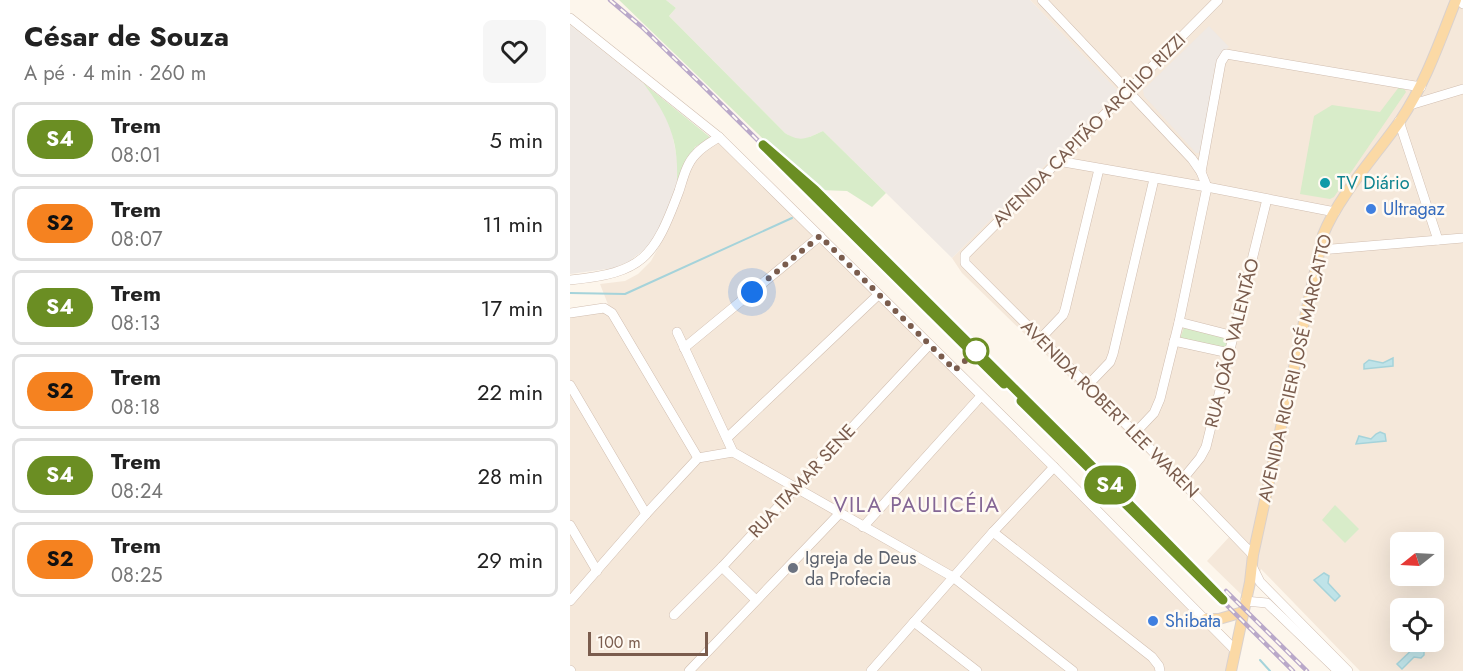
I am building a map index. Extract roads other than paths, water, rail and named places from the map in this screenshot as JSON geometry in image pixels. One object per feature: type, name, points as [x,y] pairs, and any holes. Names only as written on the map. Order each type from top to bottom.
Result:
[{"type":"main road","name":"AVENIDA RICIERI JOSÉ MARCATTO","points":[[1230,671],[1244,606],[1246,573],[1253,561],[1320,250],[1328,224],[1421,87],[1456,0]]},
{"type":"main road","points":[[1206,619],[1219,619],[1244,606]]},
{"type":"street","points":[[1042,0],[1192,159],[1207,187],[1179,322],[1158,406],[1135,433]]},
{"type":"street","name":"AVENIDA CAPITÃO ARCÍLIO RIZZI","points":[[965,263],[965,255],[1218,0]]},
{"type":"street","points":[[570,18],[719,137],[1054,467],[1235,650]]},
{"type":"street","points":[[1201,172],[1221,62],[1226,54],[1421,87]]},
{"type":"street","points":[[1410,105],[1463,89]]},
{"type":"street","points":[[1399,122],[1438,240]]},
{"type":"street","points":[[570,280],[615,273],[647,256],[661,236],[692,158],[703,147],[719,137]]},
{"type":"street","points":[[1058,162],[1207,187],[1335,212]]},
{"type":"street","points":[[1040,339],[1063,315],[1099,170]]},
{"type":"street","points":[[1087,386],[1110,362],[1113,354],[1154,178]]},
{"type":"street","name":"RUA JOÃO VALENTÃO","points":[[1182,480],[1200,459],[1206,447],[1268,199]]},
{"type":"street","points":[[684,348],[820,236]]},
{"type":"street","points":[[1320,250],[1463,238]]},
{"type":"street","name":"AVENIDA ROBERT LEE WAREN","points":[[965,263],[1182,480],[1253,561],[1253,572],[1260,582],[1348,671]]},
{"type":"street","points":[[727,438],[878,296]]},
{"type":"street","points":[[570,313],[604,308],[610,310],[698,458]]},
{"type":"street","points":[[1179,322],[1234,336]]},
{"type":"street","points":[[677,332],[733,452],[953,577],[1073,671]]},
{"type":"street","points":[[1174,342],[1229,353]]},
{"type":"street","name":"RUA ITAMAR SENE","points":[[674,615],[722,567],[929,345]]},
{"type":"street","points":[[570,385],[646,514]]},
{"type":"street","points":[[863,527],[981,396]]},
{"type":"street","points":[[570,601],[698,458],[733,452]]},
{"type":"street","points":[[876,669],[953,577],[1054,467]]},
{"type":"street","points":[[689,671],[839,514]]},
{"type":"street","points":[[570,525],[597,571]]},
{"type":"street","points":[[993,532],[1152,657],[1160,671]]},
{"type":"street","points":[[722,567],[756,600]]},
{"type":"street","points":[[1244,606],[1267,603],[1338,671]]},
{"type":"street","points":[[914,622],[977,671]]},
{"type":"water","points":[[1393,358],[1393,366],[1364,369],[1364,364],[1369,360],[1383,363]]},
{"type":"water","points":[[1380,432],[1385,434],[1386,441],[1356,444],[1359,436],[1371,439]]},
{"type":"water","points":[[1324,573],[1329,576],[1328,583],[1340,596],[1335,601],[1314,580]]},
{"type":"water","points":[[1410,652],[1424,652],[1421,658],[1414,657],[1402,669],[1397,664]]},
{"type":"waterway","points":[[570,293],[625,294],[792,218]]},
{"type":"waterway","points":[[1260,660],[1270,671]]},
{"type":"railway","points":[[610,0],[642,27],[701,84],[1293,671]]},
{"type":"railway","points":[[1226,591],[1307,671]]},
{"type":"train","name":"S4","points":[[1004,384],[763,145],[815,190],[1223,600],[1021,401]]},
{"type":"place","name":"TV Diário","points":[[1325,183]]},
{"type":"place","name":"Ultragaz","points":[[1371,209]]},
{"type":"place","name":"Igreja de Deus da Profecia","points":[[793,568]]},
{"type":"place","name":"Shibata","points":[[1153,621]]},
{"type":"district","name":"VILA PAULICÉIA","points":[[917,505]]}]
